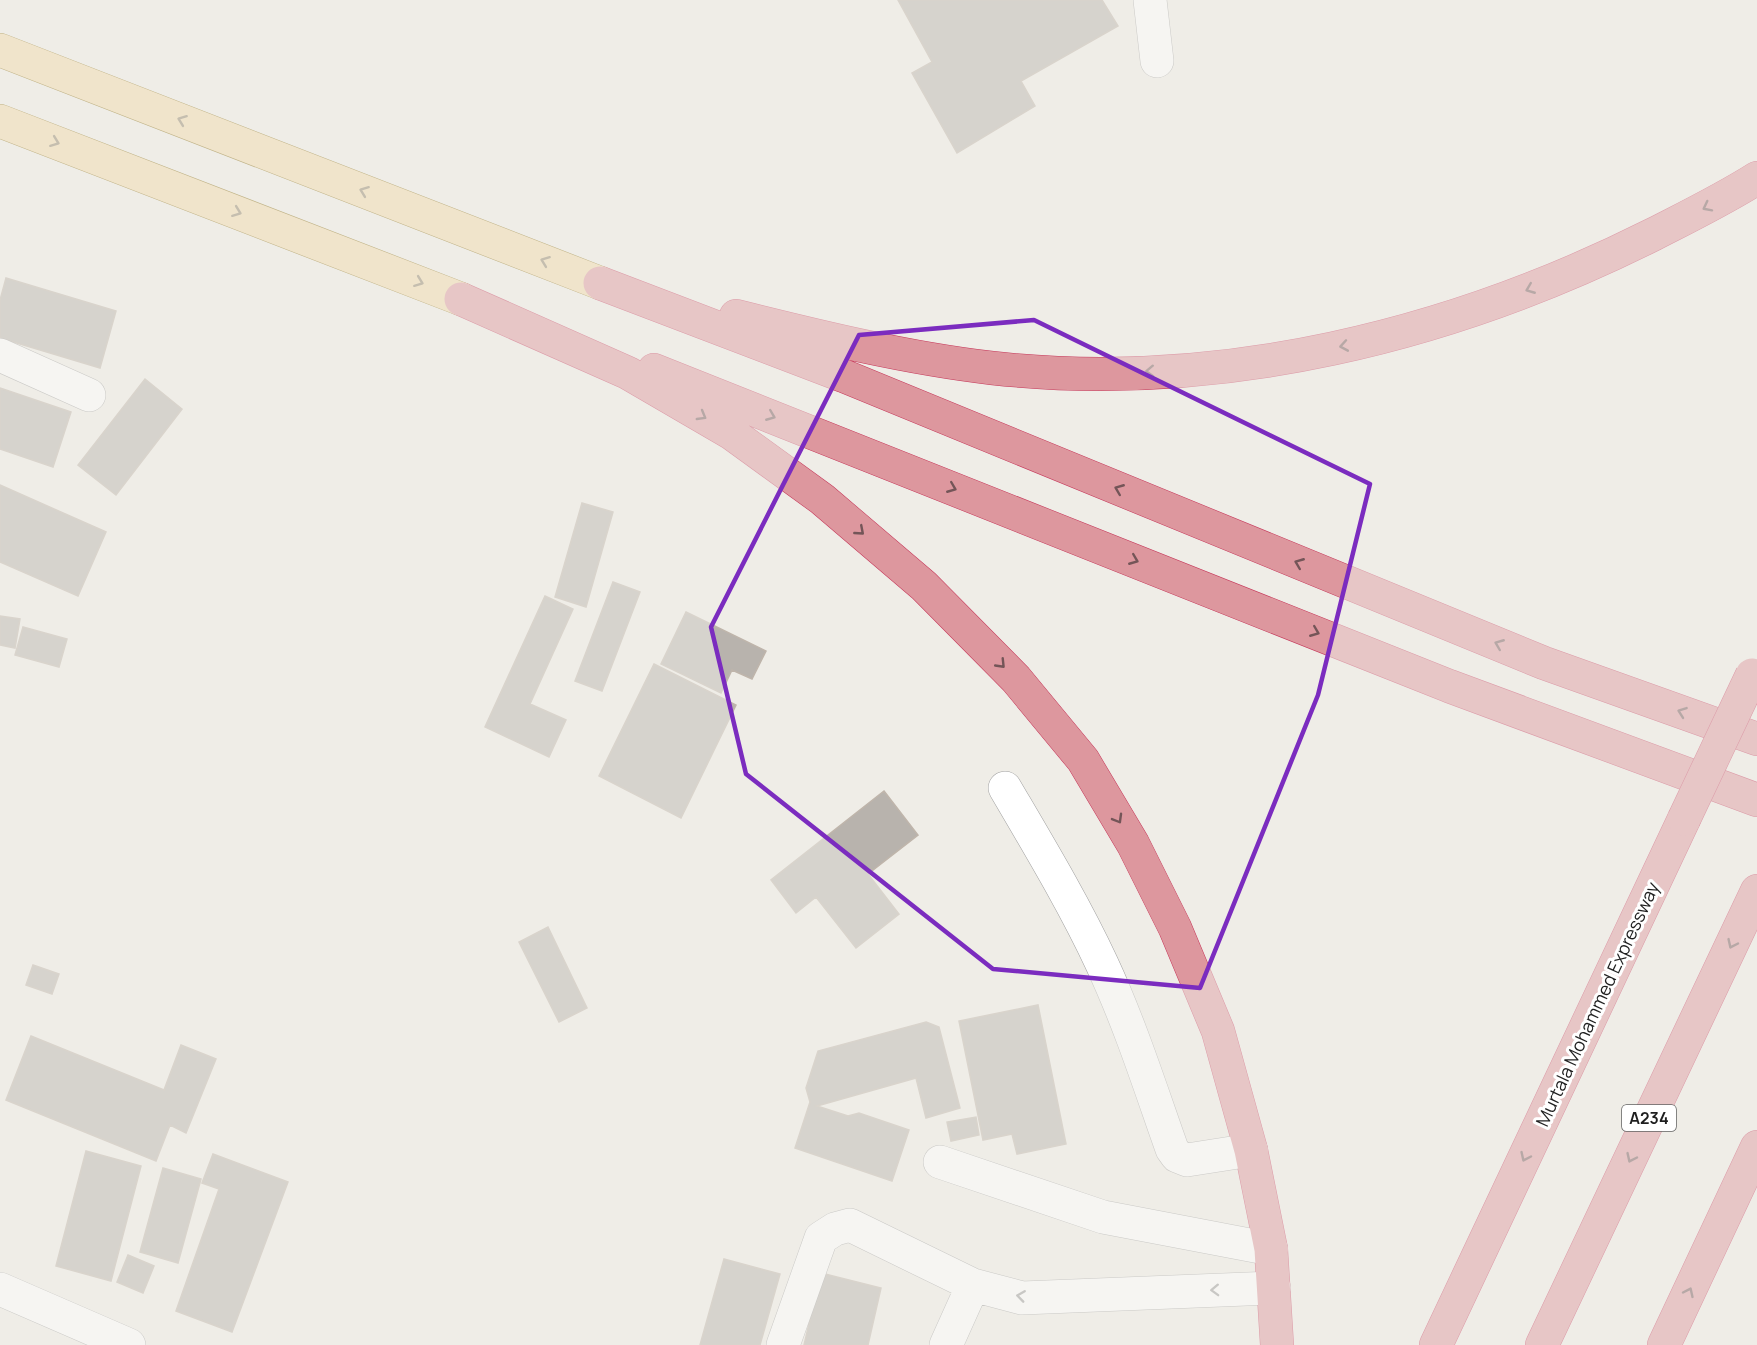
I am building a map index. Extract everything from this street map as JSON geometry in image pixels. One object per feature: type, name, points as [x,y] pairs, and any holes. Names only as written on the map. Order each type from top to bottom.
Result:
[{"type":"highway","points":[[600,283],[863,345],[992,368],[1102,373],[1229,367],[1361,343],[1486,307],[1606,258],[1726,198],[1757,178]]},
{"type":"highway","points":[[600,283],[844,376],[1544,663],[1757,739]]},
{"type":"highway","points":[[461,299],[689,383],[1449,686],[1757,800]]},
{"type":"highway","points":[[461,299],[628,373],[731,433],[822,499],[916,578],[1016,679],[1083,760],[1133,844],[1175,928],[1218,1030],[1251,1150],[1271,1249],[1277,1345]]},
{"type":"highway","name":"Murtala Mohammed Expressway","points":[[1436,1345],[1754,670]]},
{"type":"highway","name":"A234","points":[[1542,1345],[1757,891]]},
{"type":"highway","points":[[1664,1345],[1757,1147]]},
{"type":"main road","points":[[0,50],[600,283]]},
{"type":"main road","points":[[0,121],[461,299]]},
{"type":"street","points":[[1150,0],[1157,61]]},
{"type":"street","points":[[0,356],[89,395]]},
{"type":"street","points":[[1005,788],[1057,877],[1103,965],[1140,1057],[1172,1149],[1177,1156],[1187,1160],[1251,1150]]},
{"type":"street","points":[[940,1162],[1103,1217],[1271,1249]]},
{"type":"street","points":[[783,1345],[820,1238],[835,1229],[850,1225],[974,1285],[1022,1298],[1274,1288]]},
{"type":"street","points":[[946,1345],[974,1285]]},
{"type":"street","points":[[0,1289],[129,1345]]},
{"type":"highlighted area","points":[[1034,320],[1370,484],[1318,695],[1200,988],[993,969],[746,774],[711,627],[859,335]]},
{"type":"building","points":[[898,0],[1102,0],[1118,26],[1021,81],[1035,106],[957,153],[912,73],[932,62]]},
{"type":"building","points":[[6,278],[116,311],[100,368],[0,338],[0,300]]},
{"type":"building","points":[[145,379],[182,409],[116,495],[78,465]]},
{"type":"building","points":[[0,388],[71,412],[53,467],[0,449]]},
{"type":"building","points":[[0,485],[106,532],[78,596],[0,562]]},
{"type":"building","points":[[582,503],[613,512],[586,607],[555,597]]},
{"type":"building","points":[[613,582],[640,592],[602,691],[575,681]]},
{"type":"building","points":[[545,596],[573,609],[530,704],[566,720],[549,757],[485,727]]},
{"type":"building","points":[[686,612],[766,651],[752,679],[732,670],[721,693],[661,664]]},
{"type":"building","points":[[0,616],[20,619],[15,648],[0,645]]},
{"type":"building","points":[[23,627],[67,639],[59,667],[15,655]]},
{"type":"building","points":[[654,664],[736,705],[681,818],[599,776]]},
{"type":"building","points":[[884,791],[918,835],[868,874],[899,914],[856,948],[816,897],[796,913],[771,880]]},
{"type":"building","points":[[548,927],[587,1008],[559,1022],[519,942]]},
{"type":"building","points":[[33,965],[59,974],[52,994],[26,985]]},
{"type":"building","points":[[1038,1005],[1066,1144],[1017,1154],[1012,1134],[983,1140],[959,1021]]},
{"type":"building","points":[[926,1022],[939,1027],[960,1108],[926,1118],[916,1078],[817,1106],[848,1116],[859,1113],[909,1130],[892,1181],[795,1148],[810,1102],[806,1088],[818,1051]]},
{"type":"building","points":[[31,1036],[164,1090],[181,1045],[216,1059],[186,1133],[170,1125],[156,1161],[6,1100]]},
{"type":"building","points":[[976,1117],[979,1135],[951,1141],[947,1122]]},
{"type":"building","points":[[86,1151],[141,1166],[111,1281],[56,1266]]},
{"type":"building","points":[[213,1154],[288,1182],[232,1332],[176,1311],[219,1189],[202,1183]]},
{"type":"building","points":[[163,1168],[201,1179],[178,1263],[140,1252]]},
{"type":"building","points":[[128,1255],[154,1266],[143,1293],[117,1282]]},
{"type":"building","points":[[724,1259],[780,1274],[760,1345],[700,1345]]},
{"type":"building","points":[[821,1273],[881,1288],[868,1345],[804,1345]]}]
